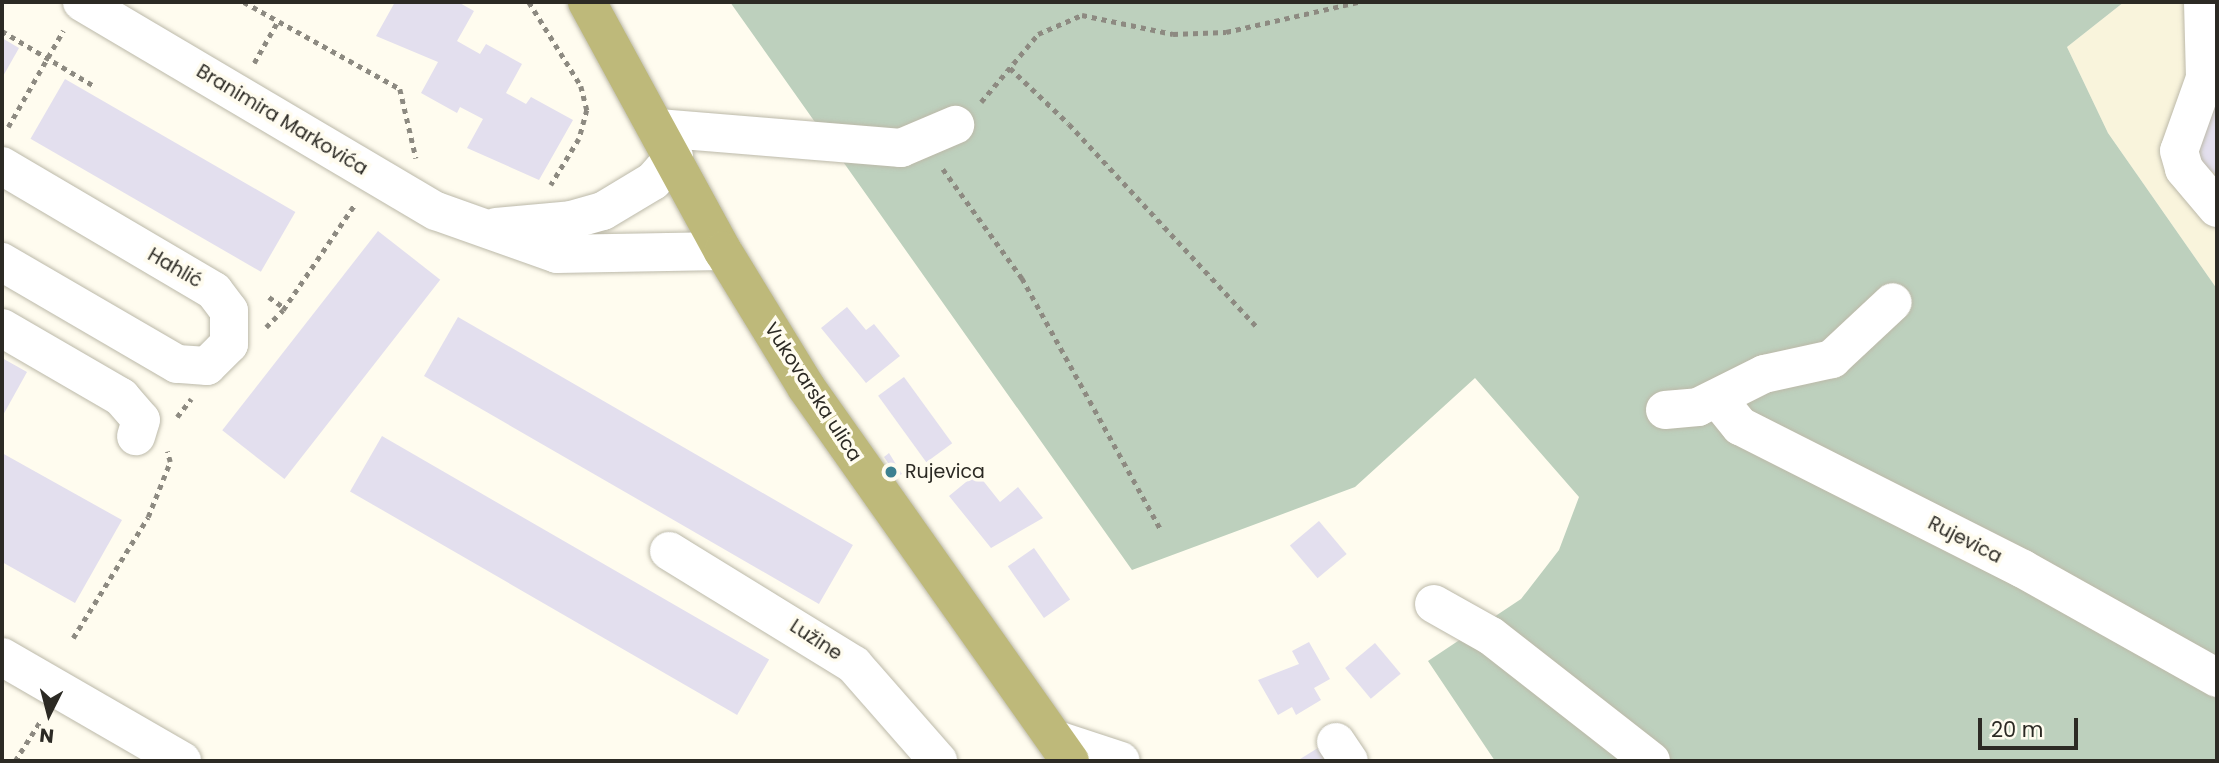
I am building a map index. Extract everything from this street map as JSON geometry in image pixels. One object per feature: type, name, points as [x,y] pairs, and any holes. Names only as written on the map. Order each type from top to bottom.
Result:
[{"type":"main road","name":"Vukovarska ulica","points":[[587,2],[666,142],[723,251],[806,387],[1063,751]]},
{"type":"street","points":[[2203,2],[2205,78],[2179,151],[2184,169],[2217,208]]},
{"type":"street","name":"Branimira Markovića","points":[[76,11],[436,211],[557,254],[723,251]]},
{"type":"street","points":[[666,142],[901,148],[955,125]]},
{"type":"street","name":"Branimira Markovića","points":[[487,228],[571,220],[603,211],[653,181],[666,142]]},
{"type":"street","name":"Hahlić","points":[[2,166],[214,290],[229,311],[229,344],[207,366],[177,364],[2,262]]},
{"type":"street","points":[[1665,410],[1718,399],[1764,374],[1832,359],[1893,302]]},
{"type":"street","points":[[2,328],[121,397],[141,420],[151,440]]},
{"type":"street","name":"Rujevica","points":[[1718,399],[1740,426],[2022,569],[2217,678]]},
{"type":"street","name":"Lužine","points":[[669,551],[854,665],[938,761]]},
{"type":"street","points":[[1434,604],[1491,636],[1651,761]]},
{"type":"street","points":[[2,657],[182,761]]},
{"type":"street","points":[[1063,751],[1121,761]]},
{"type":"path","points":[[244,2],[400,89],[417,163]]},
{"type":"path","points":[[529,2],[581,86],[587,110],[579,139],[550,188]]},
{"type":"path","points":[[955,125],[1010,68],[1038,34],[1082,15],[1173,34],[1226,32],[1358,2]]},
{"type":"path","points":[[2,124],[8,127],[76,11]]},
{"type":"path","points":[[260,52],[278,21]]},
{"type":"path","points":[[2,31],[96,87]]},
{"type":"path","points":[[1010,68],[1069,124],[1258,328]]},
{"type":"path","points":[[921,141],[1022,278],[1161,530]]},
{"type":"path","points":[[263,330],[285,308],[363,192]]},
{"type":"path","points":[[269,297],[285,308]]},
{"type":"path","points":[[174,425],[201,389]]},
{"type":"path","points":[[73,638],[148,517],[170,461],[151,440]]},
{"type":"path","points":[[15,761],[29,739]]},
{"type":"shaded area","points":[[2124,2],[2217,2],[2217,289],[2108,133],[2067,47]]},
{"type":"green space","points":[[730,2],[2124,2],[2067,47],[2108,133],[2217,289],[2217,761],[1495,761],[1428,661],[1521,599],[1559,550],[1579,497],[1475,378],[1355,487],[1132,570]]},
{"type":"building","points":[[395,2],[458,2],[474,11],[457,41],[480,54],[486,44],[522,64],[506,93],[526,104],[531,97],[573,120],[539,180],[467,148],[483,119],[460,107],[457,113],[421,93],[438,62],[376,36]]},
{"type":"building","points":[[2,38],[19,48],[2,78]]},
{"type":"building","points":[[65,79],[295,212],[261,272],[31,139]]},
{"type":"building","points":[[2217,104],[2217,175],[2184,151]]},
{"type":"building","points":[[378,231],[440,280],[284,479],[222,430]]},
{"type":"building","points":[[847,307],[866,330],[874,324],[900,356],[866,383],[821,328]]},
{"type":"building","points":[[458,317],[853,545],[819,604],[424,376]]},
{"type":"building","points":[[2,358],[27,372],[2,417]]},
{"type":"building","points":[[904,377],[952,443],[926,462],[878,396]]},
{"type":"building","points":[[382,436],[769,659],[737,715],[350,491]]},
{"type":"building","points":[[2,453],[122,520],[75,603],[2,562]]},
{"type":"building","points":[[889,453],[902,474],[897,476],[884,457]]},
{"type":"building","points":[[977,473],[1000,502],[1018,487],[1043,518],[991,548],[949,496]]},
{"type":"building","points":[[1319,521],[1347,554],[1318,578],[1290,545]]},
{"type":"building","points":[[1034,548],[1070,600],[1044,618],[1008,566]]},
{"type":"building","points":[[1309,642],[1330,679],[1314,688],[1321,700],[1296,715],[1292,707],[1278,715],[1258,680],[1299,664],[1292,651]]},
{"type":"building","points":[[1375,643],[1401,674],[1371,699],[1345,668]]},
{"type":"building","points":[[1321,746],[1330,761],[1297,761]]},
{"type":"place","name":"Rujevica","points":[[891,472]]}]
